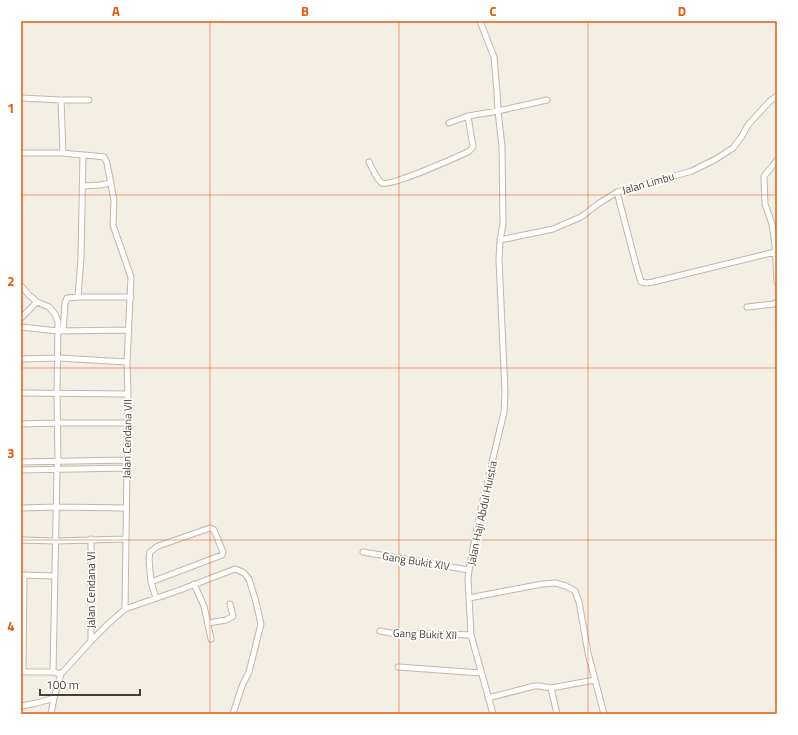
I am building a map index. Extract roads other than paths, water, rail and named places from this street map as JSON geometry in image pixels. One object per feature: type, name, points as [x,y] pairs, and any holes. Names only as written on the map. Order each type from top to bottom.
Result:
[{"type":"street","name":"Jalan Haji Abdul Huistia","points":[[480,21],[494,57],[502,146],[503,224],[500,240],[499,260],[505,392],[504,412],[479,517],[469,570],[469,598],[471,635],[493,714]]},
{"type":"street","name":"Jalan Limbu","points":[[500,240],[552,229],[581,217],[617,192],[692,171],[716,159],[733,148],[748,125],[770,101],[777,96]]},
{"type":"street","points":[[21,98],[89,100]]},
{"type":"street","points":[[61,100],[63,153]]},
{"type":"street","points":[[449,123],[468,116],[548,100]]},
{"type":"street","points":[[369,162],[381,182],[386,184],[408,177],[468,152],[473,147],[468,116]]},
{"type":"street","points":[[21,153],[63,153],[82,155],[81,258],[78,297]]},
{"type":"street","name":"Jalan Cendana VII","points":[[82,155],[104,157],[107,163],[114,200],[113,225],[131,277],[127,362],[128,423],[125,609]]},
{"type":"street","points":[[777,160],[764,176],[764,204],[772,224],[777,282]]},
{"type":"street","points":[[82,186],[111,183]]},
{"type":"street","points":[[617,192],[641,282],[654,282],[775,252]]},
{"type":"street","points":[[21,286],[29,296],[48,307],[55,314],[60,331]]},
{"type":"street","points":[[53,672],[58,462],[58,358],[64,303],[67,298],[78,297],[131,297]]},
{"type":"street","points":[[21,318],[37,302]]},
{"type":"street","points":[[747,307],[774,304],[777,302]]},
{"type":"street","points":[[21,327],[60,331],[129,330]]},
{"type":"street","points":[[21,359],[58,358],[127,362]]},
{"type":"street","points":[[21,393],[128,394]]},
{"type":"street","points":[[21,424],[128,423]]},
{"type":"street","points":[[21,462],[127,460]]},
{"type":"street","points":[[21,470],[127,468]]},
{"type":"street","points":[[21,508],[126,508]]},
{"type":"street","points":[[151,582],[221,555],[223,552],[214,530],[210,528],[158,546],[150,552],[149,559],[151,582],[156,598]]},
{"type":"street","name":"Jalan Cendana VI","points":[[91,539],[91,641]]},
{"type":"street","points":[[21,540],[56,541],[126,539]]},
{"type":"street","name":"Gang Bukit XIV","points":[[363,552],[469,570]]},
{"type":"street","points":[[51,714],[61,674],[91,641],[125,609],[234,570],[238,570],[244,573],[249,579],[261,624],[249,672],[242,686],[233,714]]},
{"type":"street","points":[[55,576],[22,575],[22,672],[53,672],[61,674]]},
{"type":"street","points":[[194,584],[204,606],[211,639]]},
{"type":"street","points":[[469,598],[542,584],[566,586],[575,591],[580,602],[588,653],[604,714]]},
{"type":"street","points":[[208,623],[226,620],[233,616],[230,604]]},
{"type":"street","name":"Gang Bukit XII","points":[[380,631],[396,634],[471,635]]},
{"type":"street","points":[[398,667],[481,673]]},
{"type":"street","points":[[488,698],[534,686],[551,688],[595,680]]},
{"type":"street","points":[[551,688],[557,714]]},
{"type":"street","points":[[21,706],[54,698]]}]
